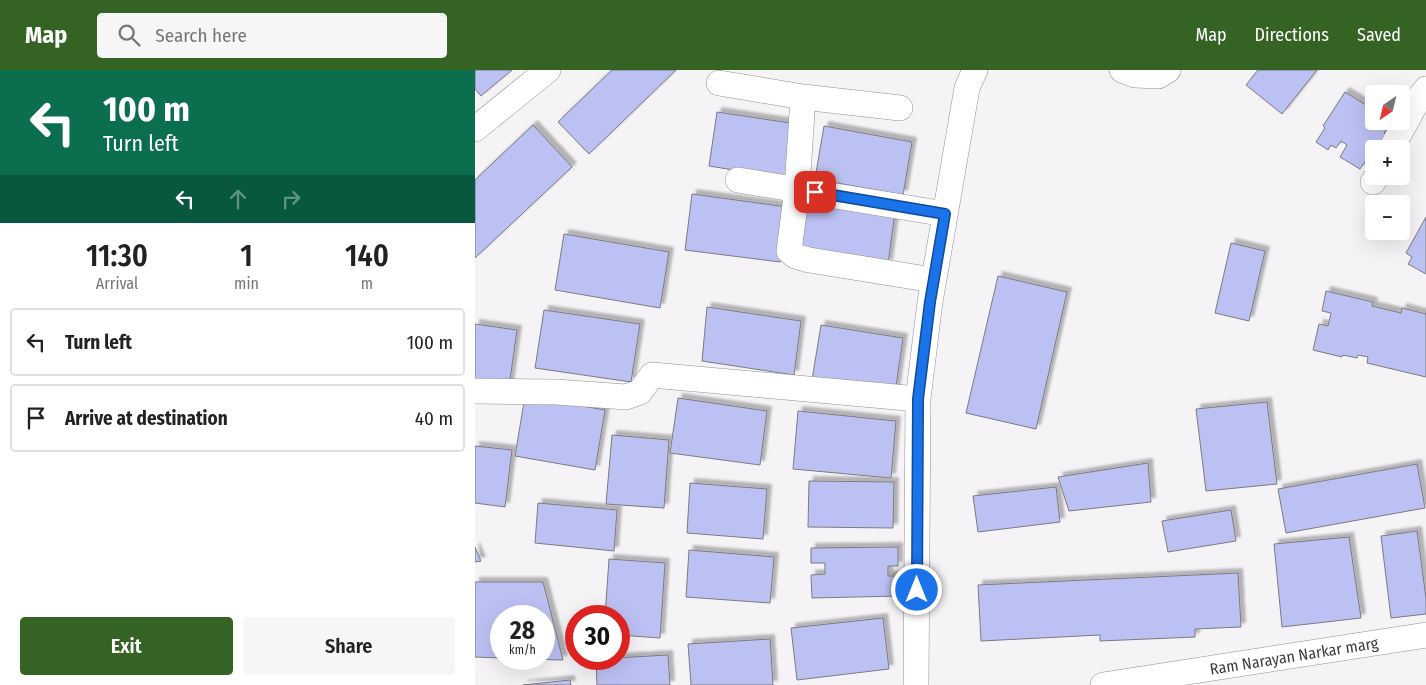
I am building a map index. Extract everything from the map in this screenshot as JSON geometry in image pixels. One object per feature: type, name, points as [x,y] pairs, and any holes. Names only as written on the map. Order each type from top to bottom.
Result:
[{"type":"street","points":[[475,129],[548,70]]},
{"type":"street","points":[[916,685],[918,399],[933,280],[967,88],[975,70]]},
{"type":"street","points":[[1122,70],[1135,76],[1158,76],[1168,70]]},
{"type":"street","points":[[719,83],[803,97],[900,108]]},
{"type":"street","points":[[1396,140],[1426,89]]},
{"type":"street","points":[[803,97],[797,189],[789,251],[795,256],[809,260],[933,280]]},
{"type":"street","points":[[738,180],[945,214]]},
{"type":"street","points":[[475,391],[556,392],[626,397],[640,392],[652,375],[918,399]]},
{"type":"street","name":"Ram Narayan Narkar marg","points":[[1103,685],[1426,635]]},
{"type":"building","points":[[475,70],[512,70],[481,96],[475,89]]},
{"type":"building","points":[[612,70],[676,70],[589,154],[558,122]]},
{"type":"building","points":[[1258,70],[1317,70],[1282,114],[1246,85]]},
{"type":"building","points":[[1345,92],[1365,104],[1365,130],[1386,130],[1384,133],[1390,137],[1388,140],[1365,140],[1365,162],[1360,169],[1340,157],[1347,145],[1341,141],[1336,148],[1331,145],[1328,150],[1316,142],[1325,128],[1323,126]]},
{"type":"building","points":[[717,112],[797,124],[789,179],[709,166]]},
{"type":"building","points":[[533,125],[572,167],[475,258],[475,180]]},
{"type":"building","points":[[824,126],[912,142],[903,195],[815,179]]},
{"type":"building","points":[[692,194],[787,207],[780,262],[685,250]]},
{"type":"building","points":[[804,198],[895,212],[888,264],[796,251]]},
{"type":"building","points":[[1426,217],[1426,274],[1408,264],[1412,257],[1406,253]]},
{"type":"building","points":[[564,234],[669,252],[660,308],[555,290]]},
{"type":"building","points":[[1231,243],[1265,251],[1249,321],[1215,313]]},
{"type":"building","points":[[998,276],[1067,292],[1036,429],[966,413]]},
{"type":"building","points":[[1326,291],[1373,302],[1372,306],[1401,313],[1402,308],[1426,314],[1426,377],[1367,363],[1368,357],[1358,355],[1357,358],[1343,355],[1342,357],[1313,350],[1319,324],[1328,326],[1331,313],[1322,311]]},
{"type":"building","points":[[707,307],[801,321],[794,375],[702,361]]},
{"type":"building","points":[[544,310],[640,324],[631,382],[535,368]]},
{"type":"building","points":[[475,324],[517,330],[509,387],[475,382]]},
{"type":"building","points":[[821,325],[903,338],[895,393],[812,380]]},
{"type":"building","points":[[525,396],[605,410],[595,470],[515,456]]},
{"type":"building","points":[[678,398],[767,411],[760,465],[670,453]]},
{"type":"building","points":[[1267,402],[1277,484],[1206,491],[1196,409]]},
{"type":"building","points":[[798,411],[896,421],[891,478],[793,469]]},
{"type":"building","points":[[612,435],[669,440],[664,508],[606,504]]},
{"type":"building","points":[[475,446],[512,450],[505,507],[475,503]]},
{"type":"building","points":[[1148,463],[1151,502],[1069,511],[1058,477]]},
{"type":"building","points":[[1417,464],[1425,508],[1286,533],[1278,489]]},
{"type":"building","points":[[809,481],[894,482],[893,528],[808,527]]},
{"type":"building","points":[[690,483],[767,489],[763,539],[687,533]]},
{"type":"building","points":[[1056,487],[1060,522],[978,532],[973,496]]},
{"type":"building","points":[[538,503],[617,510],[614,551],[535,543]]},
{"type":"building","points":[[1231,510],[1236,541],[1168,552],[1162,521]]},
{"type":"building","points":[[1417,531],[1426,598],[1426,614],[1391,618],[1381,536]]},
{"type":"building","points":[[1349,537],[1361,618],[1282,627],[1274,544]]},
{"type":"building","points":[[475,547],[481,561],[475,562]]},
{"type":"building","points":[[898,547],[898,566],[888,566],[888,576],[898,576],[899,596],[812,598],[811,575],[825,574],[825,563],[811,563],[811,548]]},
{"type":"building","points":[[689,550],[774,557],[770,603],[686,597]]},
{"type":"building","points":[[609,559],[665,563],[660,638],[630,636],[630,605],[606,605]]},
{"type":"building","points":[[1238,573],[1241,627],[1195,629],[1195,637],[1100,641],[1100,635],[981,641],[978,585]]},
{"type":"building","points":[[475,582],[543,582],[549,605],[490,605],[490,658],[475,657]]},
{"type":"building","points":[[883,618],[889,669],[797,680],[791,628]]},
{"type":"building","points":[[555,629],[563,660],[555,660]]},
{"type":"building","points":[[770,639],[773,685],[691,685],[688,644]]},
{"type":"building","points":[[668,655],[670,685],[597,685],[596,670],[630,670],[630,657]]},
{"type":"building","points":[[570,680],[571,685],[523,685]]},
{"type":"route","points":[[815,192],[945,214],[930,302],[918,399],[917,590]]}]
